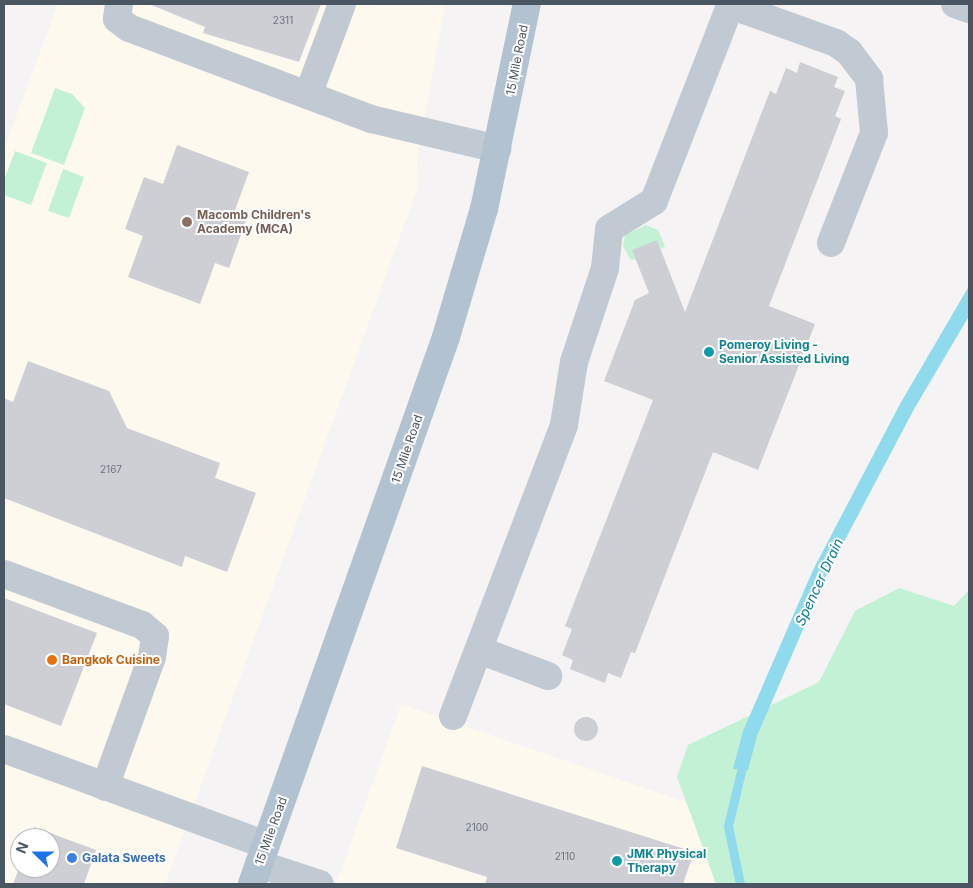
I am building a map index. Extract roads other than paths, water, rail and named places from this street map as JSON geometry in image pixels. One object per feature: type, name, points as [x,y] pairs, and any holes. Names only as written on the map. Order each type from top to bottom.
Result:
[{"type":"main road","name":"15 Mile Road","points":[[259,864],[446,337],[498,149],[527,4]]},
{"type":"street","points":[[119,4],[117,19],[129,28],[371,118],[498,149]]},
{"type":"street","points":[[308,95],[342,4]]},
{"type":"street","points":[[453,716],[564,425],[574,362],[605,268],[609,229],[654,201],[730,4],[836,44],[855,58],[869,79],[874,133],[831,243]]},
{"type":"street","points":[[955,4],[969,9]]},
{"type":"street","points":[[4,574],[142,625],[155,636],[152,657],[105,787]]},
{"type":"street","points":[[478,650],[548,676]]},
{"type":"street","points":[[4,749],[105,787],[259,864],[320,884]]},
{"type":"water","points":[[969,286],[969,316],[913,411],[826,576],[757,736],[748,770],[733,769],[743,731],[813,570],[900,404]]},
{"type":"waterway","name":"Spencer Drain","points":[[740,884],[728,826],[744,759]]},
{"type":"place","name":"Macomb Children's Academy (MCA)","points":[[187,222]]},
{"type":"place","name":"Pomeroy Living - Senior Assisted Living","points":[[709,352]]},
{"type":"place","name":"Bangkok Cuisine","points":[[52,660]]},
{"type":"place","name":"Galata Sweets","points":[[72,858]]},
{"type":"place","name":"JMK Physical Therapy","points":[[617,861]]}]
